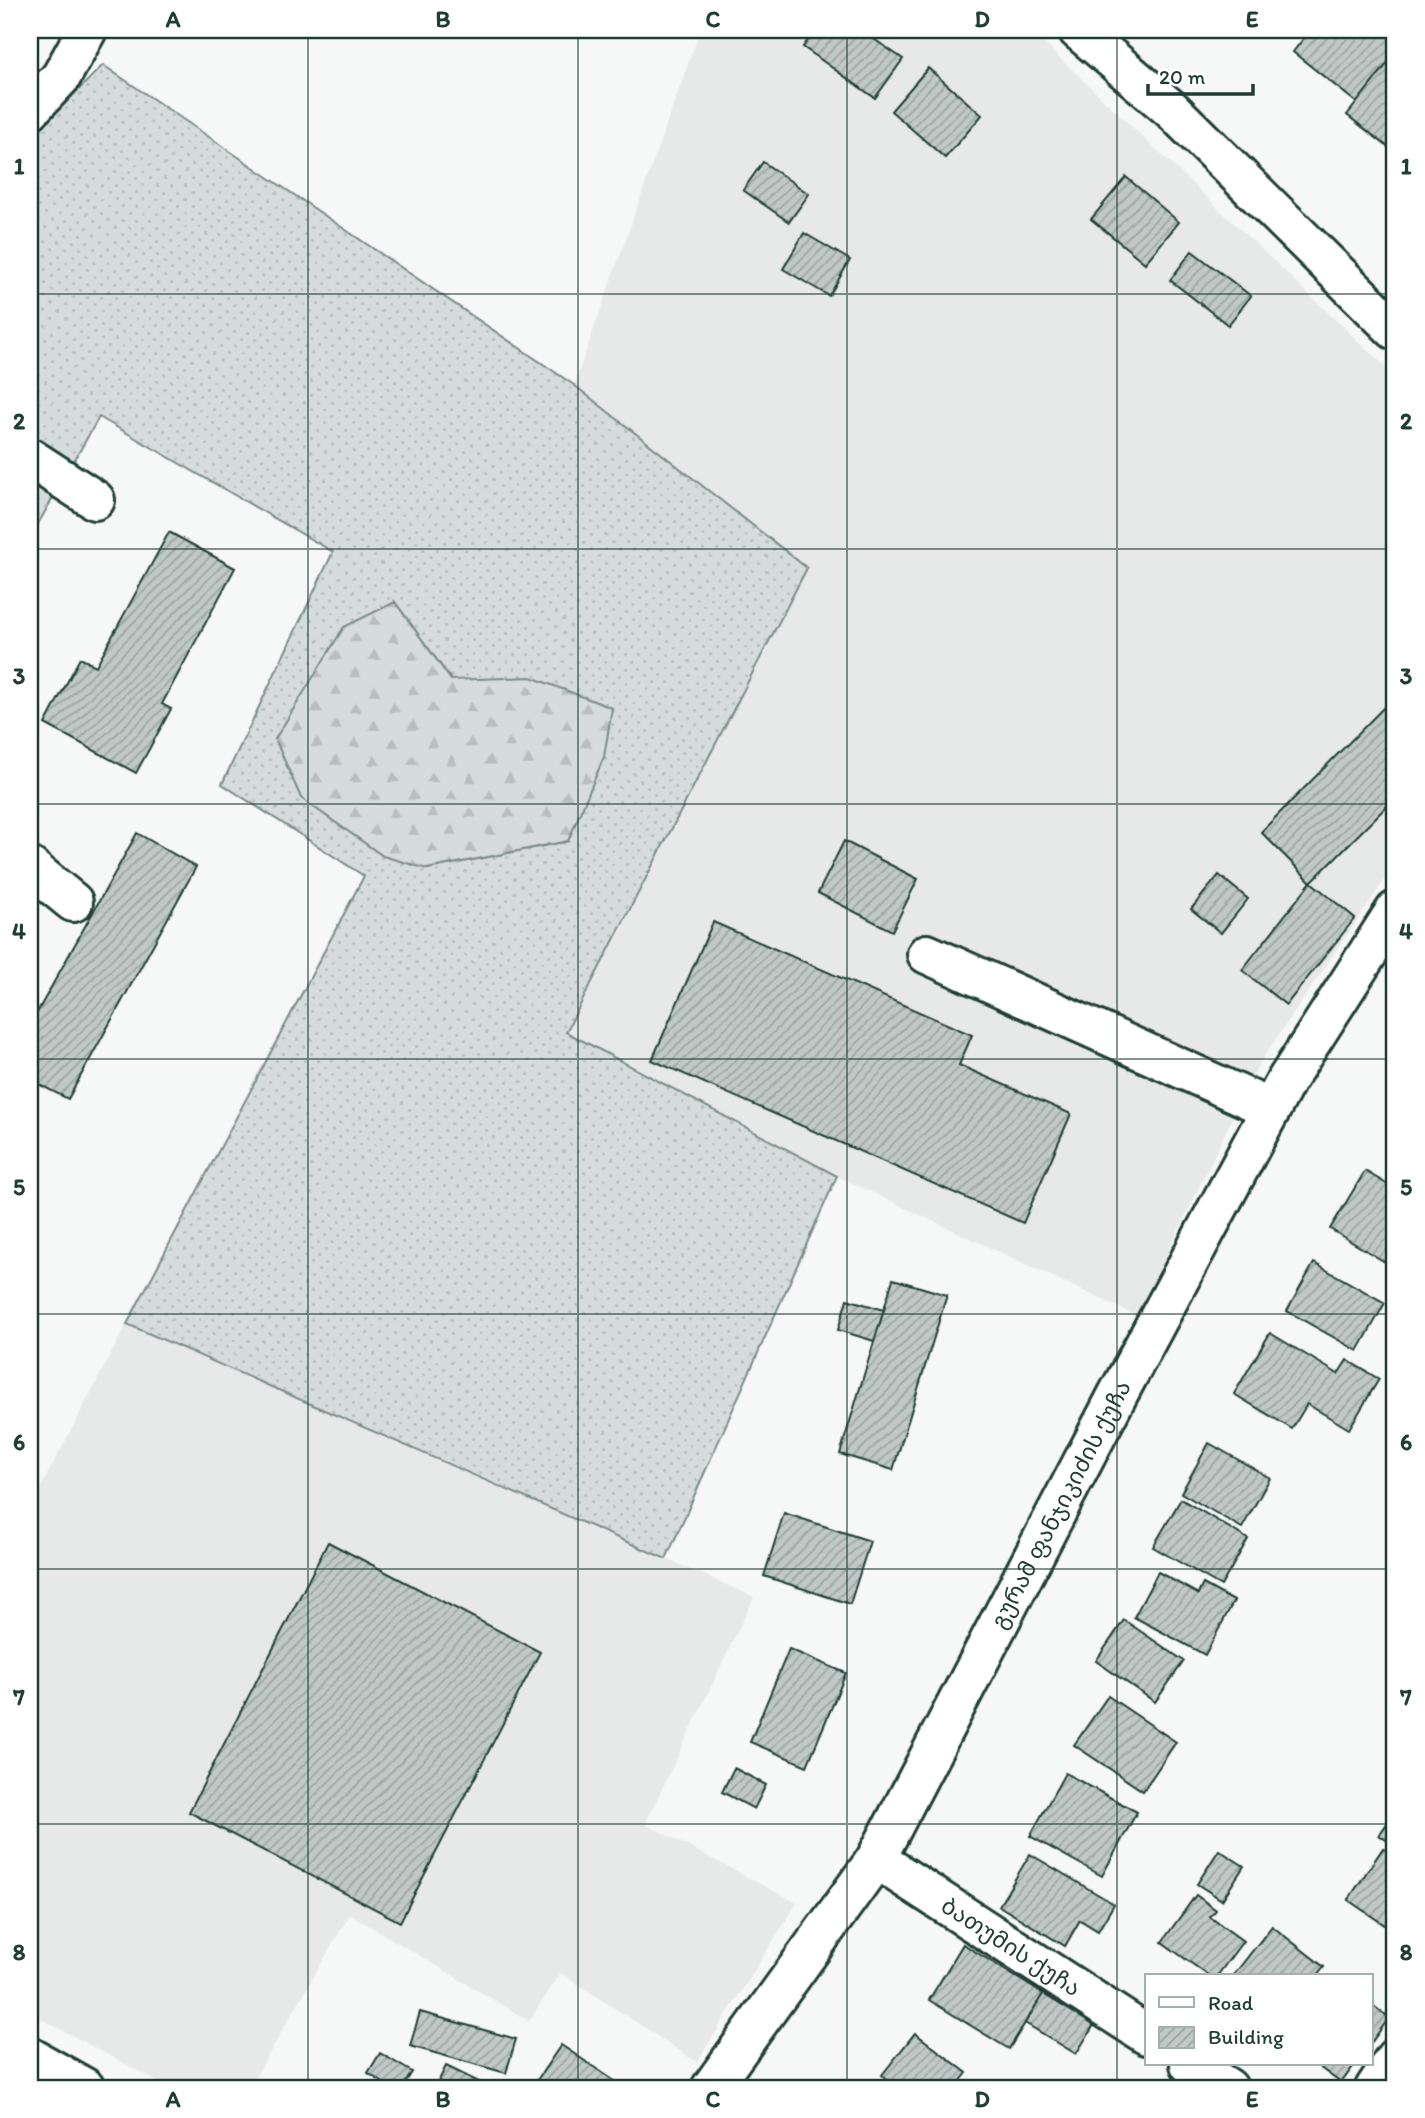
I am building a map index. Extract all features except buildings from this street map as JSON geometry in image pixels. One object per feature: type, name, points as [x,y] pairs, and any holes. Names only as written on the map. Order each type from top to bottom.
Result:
[{"type":"street","points":[[30,110],[61,77],[87,30]]},
{"type":"street","points":[[1078,30],[1172,110],[1395,330]]},
{"type":"street","points":[[30,458],[94,500]]},
{"type":"street","points":[[30,867],[73,902]]},
{"type":"street","name":"გურამ ფანჯიკიძის ქუჩა","points":[[711,2088],[876,1859],[1117,1395],[1271,1109],[1395,911]]},
{"type":"street","points":[[927,954],[1271,1109]]},
{"type":"street","name":"ბათუმის ქუჩა","points":[[876,1859],[1145,2034]]},
{"type":"street","points":[[30,2057],[86,2088]]},
{"type":"street","points":[[1375,2088],[1395,2058]]},
{"type":"street","points":[[1193,2066],[1228,2088]]},
{"type":"shaded area","points":[[700,30],[1030,30],[1395,376],[1395,865],[1258,1065],[1137,1316],[837,1176],[566,1032],[806,568],[574,385]]},
{"type":"shaded area","points":[[127,1324],[754,1597],[645,1824],[797,1903],[697,2062],[561,1973],[529,2021],[350,1914],[249,2088],[170,2088],[30,2013],[30,1508]]},
{"type":"green space","points":[[103,65],[574,385],[807,568],[566,1032],[837,1176],[666,1559],[127,1324],[364,876],[222,784],[333,552],[99,417],[30,538],[30,139]],"holes":[[[395,602],[568,841],[427,869]]]},
{"type":"green space","points":[[395,602],[451,680],[531,677],[612,708],[604,757],[568,841],[427,869],[383,856],[301,798],[275,739],[344,627]]}]
